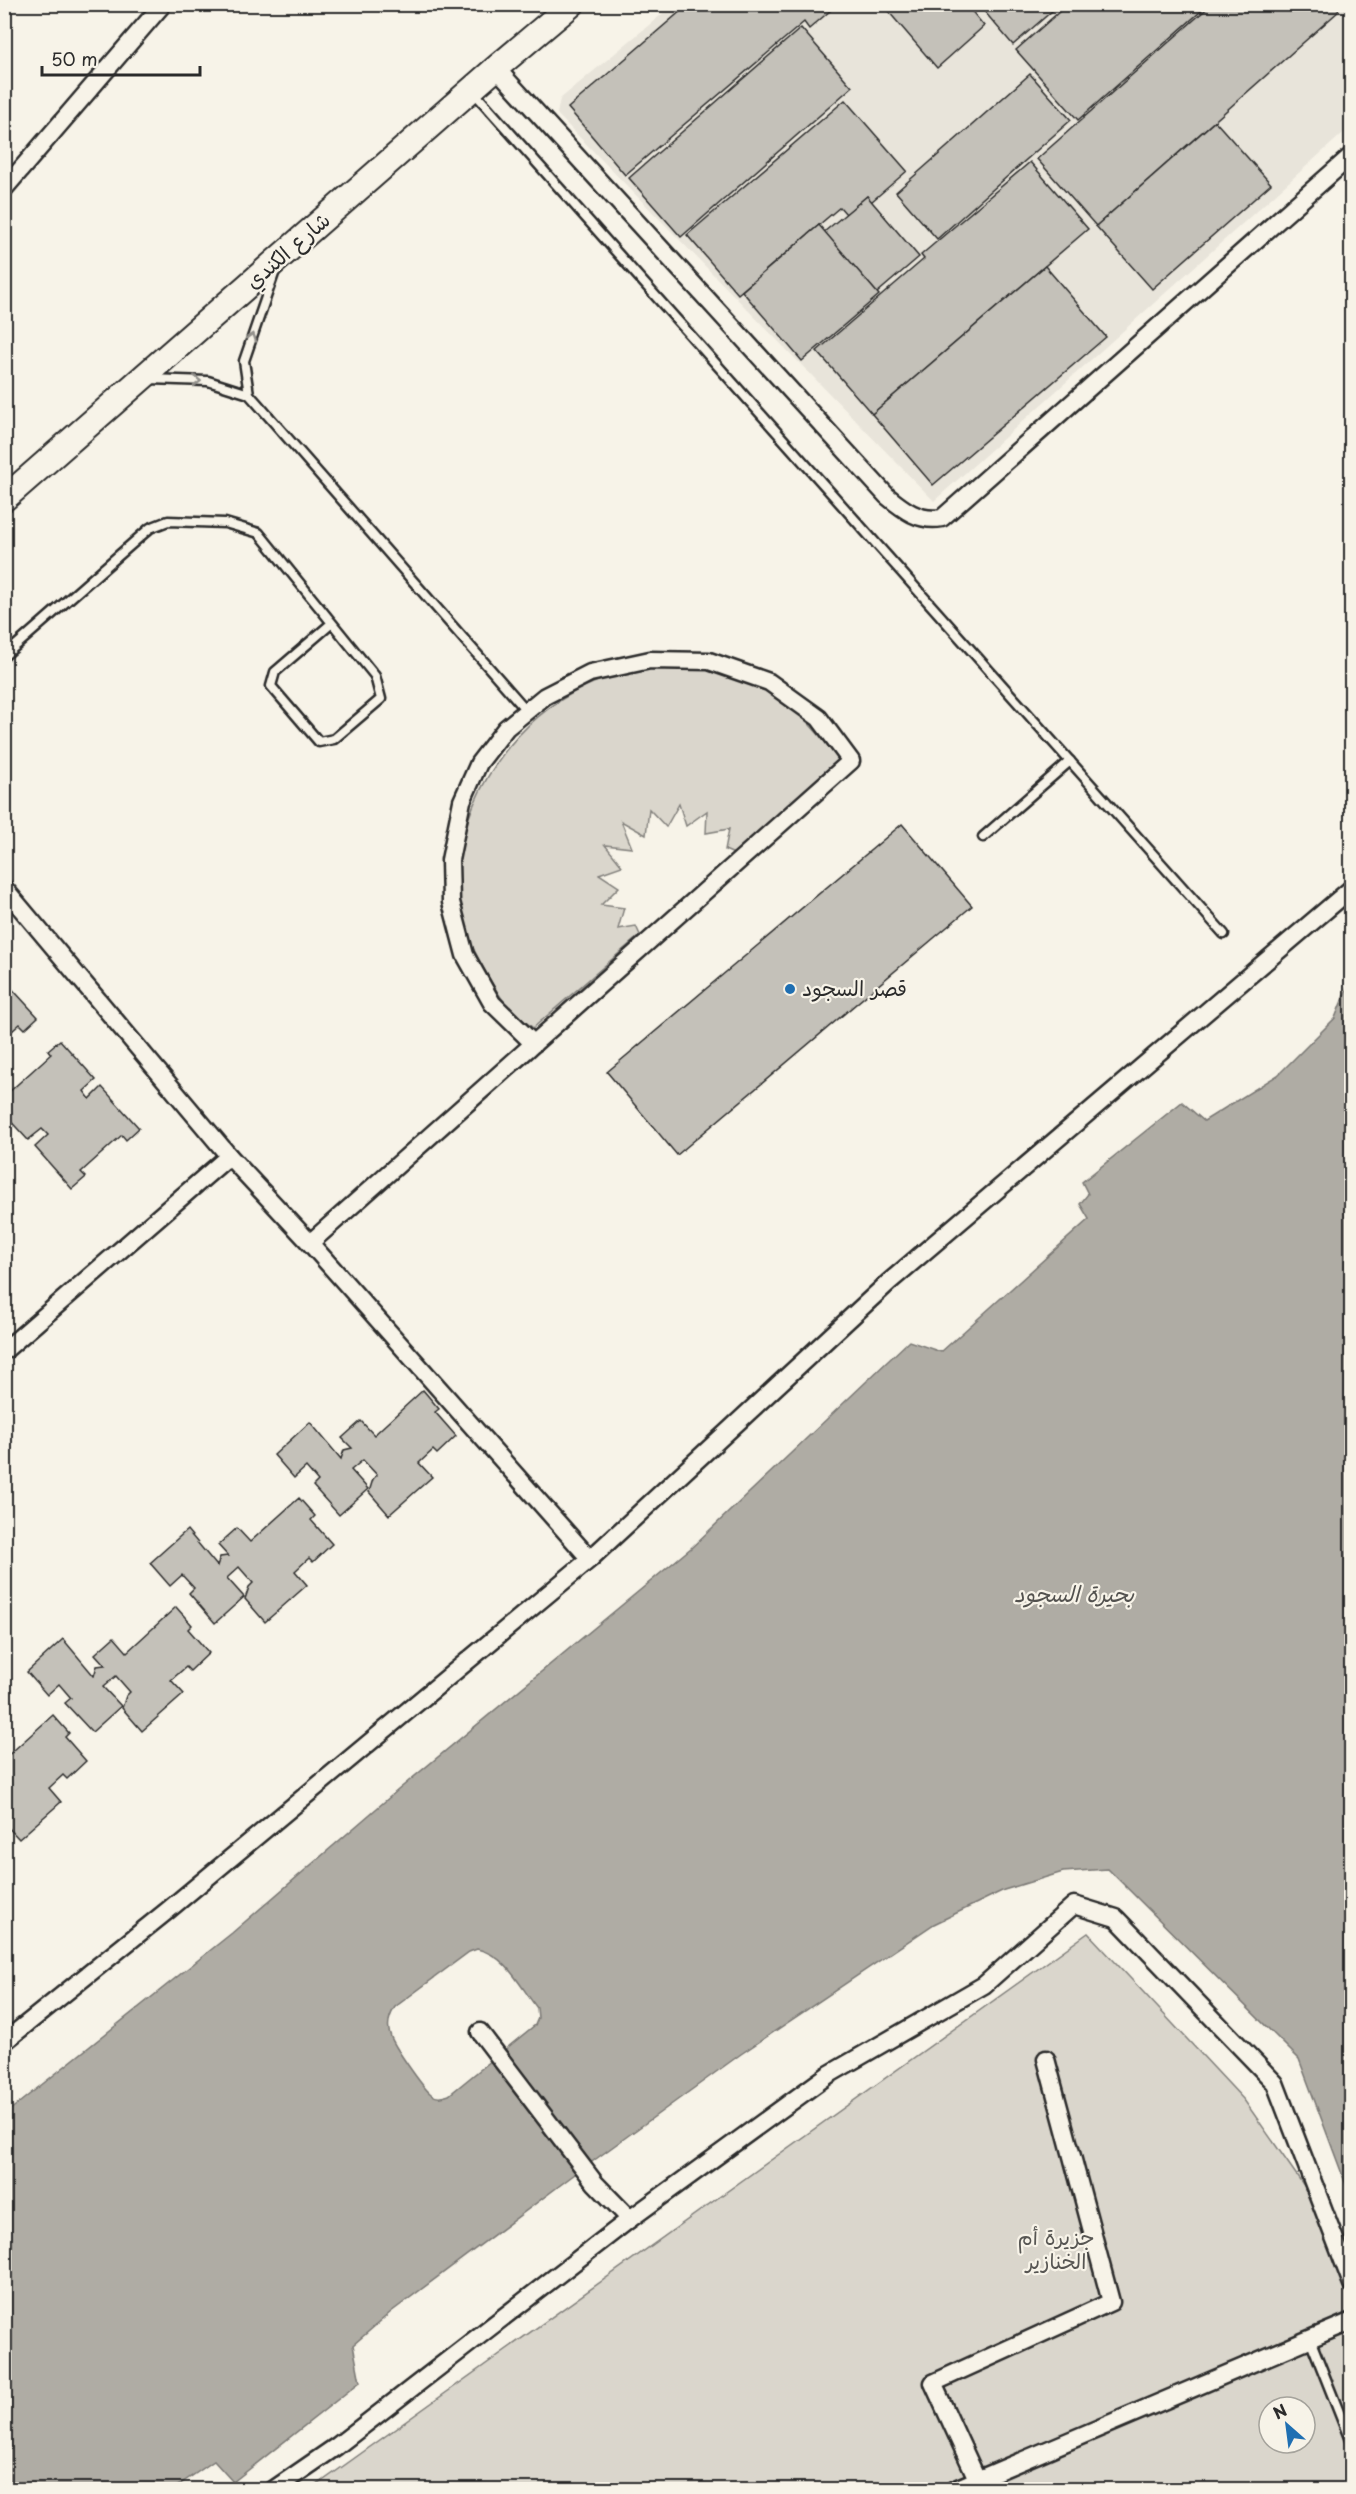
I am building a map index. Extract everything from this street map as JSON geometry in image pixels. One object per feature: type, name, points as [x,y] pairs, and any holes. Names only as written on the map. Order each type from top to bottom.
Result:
[{"type":"street","points":[[4,189],[163,4]]},
{"type":"street","name":"شارع الكندي","points":[[4,499],[572,4]]},
{"type":"street","points":[[496,68],[887,496],[902,508],[928,520],[942,518],[1352,156]]},
{"type":"street","points":[[310,1243],[534,1044],[851,761],[819,718],[769,682],[709,661],[650,660],[590,673],[545,696],[506,728],[479,763],[462,801],[450,860],[451,902],[465,955],[492,1003],[534,1044]]},
{"type":"street","points":[[4,888],[229,1156],[310,1243],[590,1559]]},
{"type":"street","points":[[4,2042],[167,1911],[590,1559],[889,1282],[1352,888]]},
{"type":"street","points":[[4,1351],[229,1156]]},
{"type":"street","points":[[273,2490],[337,2446],[630,2219],[828,2075],[984,1985],[1074,1905],[1116,1918],[1275,2083],[1352,2284]]},
{"type":"street","points":[[480,2032],[595,2183],[630,2219]]},
{"type":"street","points":[[977,2479],[933,2383],[1111,2302],[1046,2059]]},
{"type":"street","points":[[953,2490],[1352,2321]]},
{"type":"lane","points":[[471,90],[1224,934]]},
{"type":"lane","points":[[249,394],[244,361],[281,257]]},
{"type":"lane","points":[[142,378],[208,381],[249,394],[527,711]]},
{"type":"lane","points":[[4,656],[150,528],[168,521],[225,523],[259,533],[375,676],[381,699],[334,740],[319,742],[271,686],[275,672],[332,623]]},
{"type":"lane","points":[[983,837],[1070,761]]},
{"type":"lane","points":[[1310,2339],[1352,2445]]},
{"type":"shaded area","points":[[1349,4],[1351,7],[1351,126],[934,501],[557,114],[560,99],[673,5]]},
{"type":"green space","points":[[692,665],[747,679],[775,695],[810,725],[840,762],[734,854],[725,850],[729,829],[706,833],[707,811],[686,826],[679,804],[666,827],[649,809],[646,835],[621,821],[632,848],[605,845],[622,866],[599,874],[619,887],[601,905],[624,908],[618,929],[636,926],[640,935],[533,1028],[512,1011],[497,991],[472,946],[460,918],[456,896],[461,846],[469,817],[496,764],[536,719],[560,701],[586,686],[612,676]]},
{"type":"green space","name":"جزيرة أم الخنازير","points":[[1088,1933],[1244,2100],[1351,2253],[1351,2489],[310,2490]]},
{"type":"water","name":"بحيرة السجود","points":[[1351,983],[1351,2198],[1299,2059],[1108,1869],[1063,1872],[1004,1890],[934,1924],[741,2054],[571,2177],[391,2312],[353,2345],[360,2382],[233,2482],[214,2461],[173,2489],[5,2490],[5,2114],[232,1933],[398,1790],[691,1548],[909,1341],[941,1352],[1089,1219],[1080,1204],[1088,1194],[1082,1182],[1182,1102],[1204,1121],[1278,1075],[1335,1018]],"holes":[[[477,1949],[487,1952],[512,1972],[537,2008],[538,2018],[535,2025],[449,2095],[435,2097],[422,2084],[396,2047],[389,2030],[390,2016],[395,2007],[469,1952]]]},
{"type":"building","points":[[689,4],[838,4],[809,29],[804,22],[625,175],[568,108]]},
{"type":"building","points":[[882,4],[966,4],[984,26],[937,68]]},
{"type":"building","points":[[978,4],[1060,4],[1013,45]]},
{"type":"building","points":[[1068,4],[1209,4],[1078,120],[1016,50]]},
{"type":"building","points":[[1212,4],[1334,4],[1339,11],[1096,226],[1037,159]]},
{"type":"building","points":[[801,28],[852,87],[681,237],[629,178]]},
{"type":"building","points":[[1030,74],[1071,120],[937,239],[896,192]]},
{"type":"building","points":[[845,100],[907,171],[871,202],[867,196],[846,214],[840,207],[738,294],[687,235]]},
{"type":"building","points":[[1215,121],[1271,184],[1152,289],[1096,226]]},
{"type":"building","points":[[1030,162],[1088,229],[872,414],[817,351],[924,259],[921,255]]},
{"type":"building","points":[[867,196],[919,257],[877,293],[824,232]]},
{"type":"building","points":[[819,225],[879,295],[802,361],[742,291]]},
{"type":"building","points":[[1045,266],[1106,337],[933,485],[872,414]]},
{"type":"building","name":"قصر السجود","points":[[902,824],[972,906],[677,1155],[607,1072]]},
{"type":"building","points":[[4,980],[38,1017],[25,1029],[20,1024],[4,1038]]},
{"type":"building","points":[[60,1040],[96,1080],[84,1091],[90,1099],[102,1087],[139,1128],[126,1140],[122,1135],[81,1172],[86,1177],[72,1189],[35,1147],[48,1135],[42,1129],[28,1140],[4,1114],[4,1088],[9,1092],[51,1054],[48,1050]]},
{"type":"building","points":[[423,1390],[439,1409],[435,1412],[456,1436],[437,1454],[433,1450],[419,1463],[432,1477],[389,1515],[369,1492],[373,1479],[377,1475],[363,1460],[351,1470],[368,1489],[339,1515],[313,1486],[318,1481],[306,1467],[294,1478],[274,1455],[310,1422],[341,1459],[344,1450],[352,1448],[342,1438],[361,1421],[374,1435]]},
{"type":"building","points":[[299,1498],[315,1516],[311,1520],[332,1544],[313,1562],[309,1558],[295,1571],[307,1585],[265,1622],[245,1599],[253,1583],[239,1567],[227,1578],[244,1597],[215,1623],[189,1593],[194,1588],[182,1575],[170,1586],[150,1563],[187,1530],[217,1566],[220,1557],[228,1556],[218,1545],[237,1528],[250,1542]]},
{"type":"building","points":[[176,1607],[192,1625],[188,1629],[209,1653],[190,1671],[186,1667],[171,1680],[184,1694],[142,1731],[122,1708],[130,1692],[116,1676],[103,1687],[121,1706],[92,1732],[65,1703],[71,1698],[59,1684],[47,1695],[27,1672],[63,1639],[94,1676],[97,1666],[105,1665],[95,1654],[114,1637],[127,1652]]},
{"type":"building","points":[[53,1715],[69,1733],[65,1737],[86,1761],[67,1779],[63,1775],[49,1788],[61,1802],[19,1839],[4,1823],[4,1803],[7,1800],[4,1797],[4,1759]]},
{"type":"place","name":"قصر السجود","points":[[790,989]]}]
